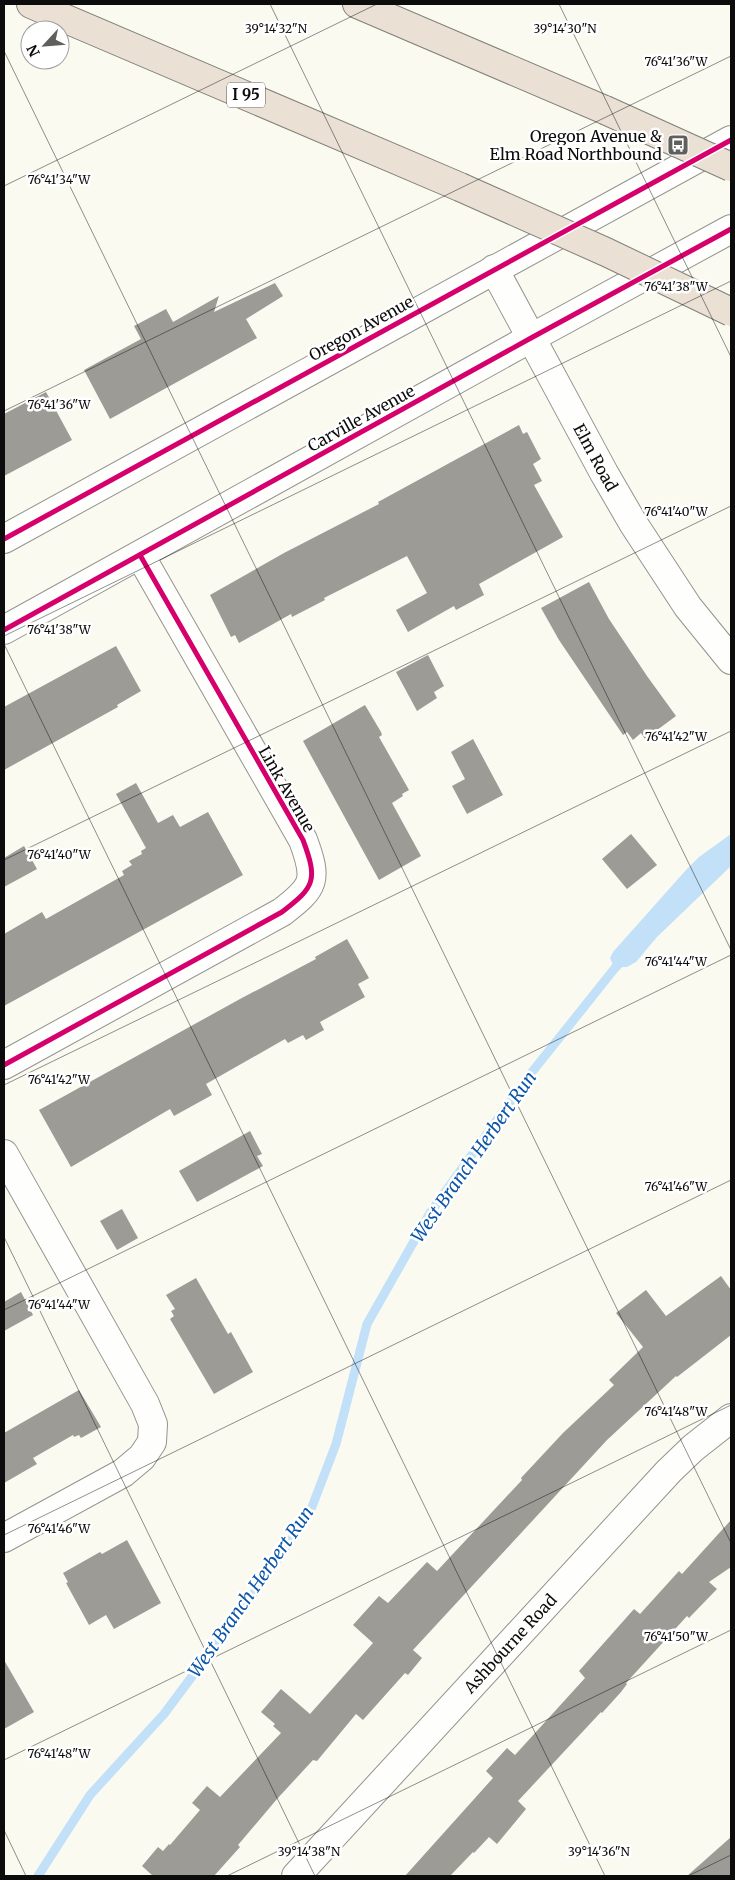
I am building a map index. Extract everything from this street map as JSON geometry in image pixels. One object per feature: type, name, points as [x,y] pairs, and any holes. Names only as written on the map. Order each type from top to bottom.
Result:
[{"type":"highway","name":"I 95","points":[[31,4],[460,187],[606,252],[731,312]]},
{"type":"highway","points":[[357,4],[605,110],[731,167]]},
{"type":"street","name":"Oregon Avenue","points":[[4,539],[731,140]]},
{"type":"street","name":"Carville Avenue","points":[[4,630],[731,229]]},
{"type":"street","name":"Elm Road","points":[[494,269],[633,523],[688,607],[731,660]]},
{"type":"street","name":"Link Avenue","points":[[4,1065],[282,912],[300,899],[311,884],[312,864],[303,840],[140,555]]},
{"type":"street","points":[[4,1154],[145,1404],[153,1424],[152,1442],[142,1457],[123,1473],[4,1538]]},
{"type":"street","name":"Ashbourne Road","points":[[296,1876],[669,1471],[693,1448],[731,1418]]},
{"type":"water","points":[[731,834],[731,866],[657,937],[636,962],[627,967],[613,965],[610,958],[613,952],[686,870],[699,857]]},
{"type":"building","points":[[275,283],[283,296],[246,319],[257,338],[110,419],[84,370],[141,339],[134,326],[166,309],[173,322],[219,296],[214,312]]},
{"type":"building","points":[[46,392],[72,440],[4,476],[4,414]]},
{"type":"building","points":[[519,425],[523,434],[527,432],[541,459],[533,464],[542,481],[534,485],[563,537],[479,584],[484,595],[456,610],[454,606],[408,632],[396,610],[427,593],[407,556],[324,598],[325,600],[292,617],[291,614],[239,643],[235,635],[231,637],[210,595],[284,553],[379,504],[378,502]]},
{"type":"building","points":[[589,582],[609,619],[676,716],[645,739],[641,733],[633,740],[627,732],[623,735],[559,640],[541,608]]},
{"type":"building","points":[[116,646],[141,691],[117,705],[118,707],[4,770],[4,707]]},
{"type":"building","points":[[428,655],[444,686],[434,692],[437,698],[417,711],[396,672]]},
{"type":"building","points":[[365,705],[381,732],[382,735],[379,737],[409,790],[392,803],[421,856],[379,880],[303,741]]},
{"type":"building","points":[[473,739],[503,795],[467,814],[452,786],[465,779],[451,752]]},
{"type":"building","points":[[136,783],[158,823],[173,815],[180,827],[208,812],[243,875],[4,1006],[4,934],[42,912],[46,919],[124,875],[122,871],[132,865],[129,861],[142,854],[141,851],[146,848],[116,794]]},
{"type":"building","points":[[631,834],[657,865],[627,889],[602,859]]},
{"type":"building","points":[[24,846],[37,869],[4,887],[4,858]]},
{"type":"building","points":[[347,939],[369,978],[358,984],[365,997],[320,1022],[324,1030],[306,1040],[303,1035],[288,1043],[285,1039],[206,1084],[212,1095],[174,1116],[170,1109],[71,1167],[39,1110],[316,959],[315,957]]},
{"type":"building","points":[[250,1131],[262,1154],[257,1156],[263,1166],[197,1202],[179,1171]]},
{"type":"building","points":[[122,1209],[138,1238],[117,1250],[100,1221]]},
{"type":"building","points":[[721,1276],[731,1290],[731,1335],[676,1376],[607,1440],[413,1650],[422,1658],[408,1675],[405,1673],[363,1720],[356,1714],[317,1761],[313,1760],[277,1799],[238,1845],[240,1847],[214,1876],[153,1876],[142,1866],[158,1847],[163,1851],[170,1845],[200,1810],[192,1803],[207,1786],[220,1797],[281,1733],[273,1726],[275,1724],[261,1712],[281,1689],[310,1714],[373,1643],[353,1625],[379,1596],[388,1603],[427,1562],[437,1571],[563,1433],[614,1385],[609,1380],[643,1347],[616,1313],[646,1290],[666,1316]]},
{"type":"building","points":[[196,1278],[228,1334],[231,1332],[253,1372],[214,1394],[170,1319],[174,1316],[171,1311],[175,1309],[166,1295]]},
{"type":"building","points":[[21,1292],[33,1315],[4,1331],[4,1302]]},
{"type":"building","points":[[79,1390],[101,1427],[81,1438],[79,1435],[74,1437],[73,1435],[33,1458],[37,1464],[4,1483],[4,1433]]},
{"type":"building","points":[[731,1520],[731,1567],[709,1582],[717,1589],[689,1618],[687,1616],[626,1683],[621,1692],[602,1713],[518,1801],[526,1809],[497,1844],[489,1837],[450,1876],[405,1876],[493,1778],[486,1771],[507,1748],[515,1755],[585,1678],[579,1671],[634,1609],[640,1614],[679,1571],[682,1574]]},
{"type":"building","points":[[127,1540],[161,1603],[114,1629],[106,1615],[89,1625],[66,1583],[68,1582],[63,1573],[100,1552],[102,1554]]},
{"type":"building","points":[[4,1660],[34,1712],[4,1729]]},
{"type":"building","points":[[731,1837],[731,1876],[687,1876]]},
{"type":"waterway","name":"West Branch Herbert Run","points":[[38,1876],[90,1795],[164,1714],[252,1596],[310,1512],[336,1444],[367,1324],[430,1213],[528,1077],[624,959]]},
{"type":"cycle path","points":[[4,539],[731,140]]},
{"type":"cycle path","points":[[4,630],[731,229]]},
{"type":"cycle path","points":[[4,1065],[282,912],[301,896],[311,882],[311,865],[303,840],[140,555]]},
{"type":"place","name":"Oregon Avenue & Elm Road Northbound","points":[[678,145]]}]
